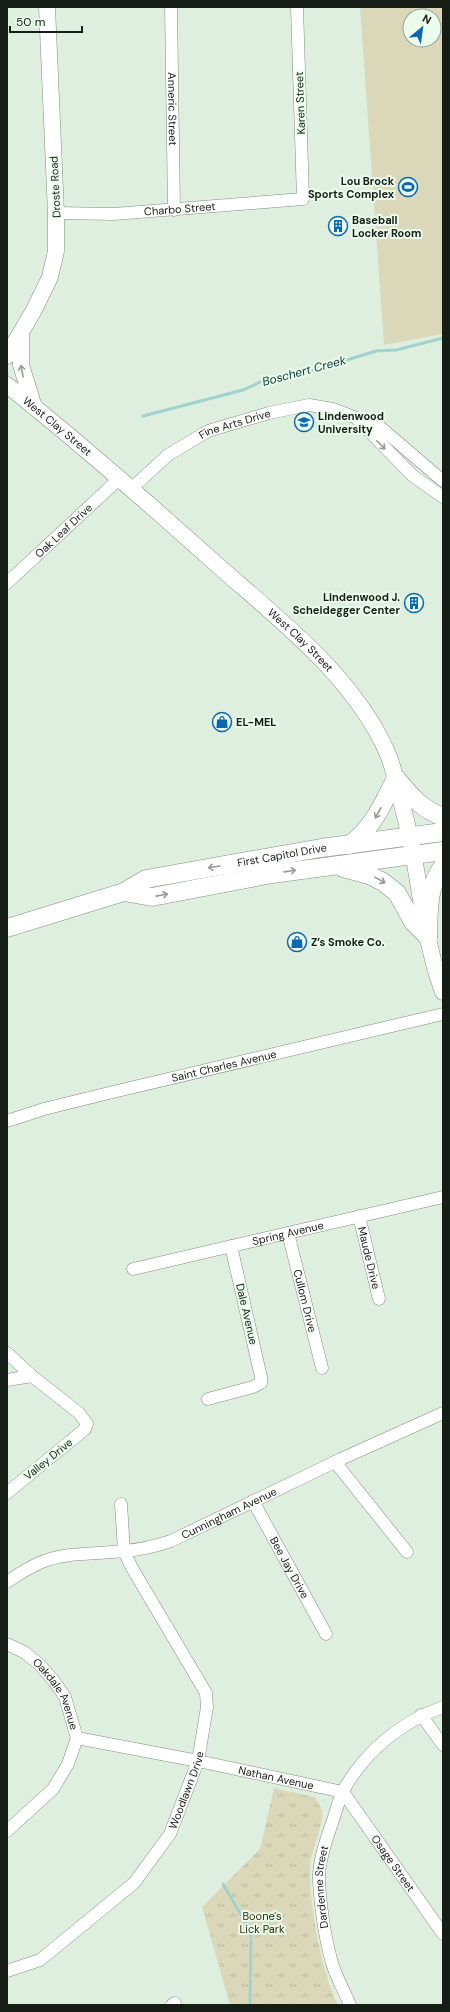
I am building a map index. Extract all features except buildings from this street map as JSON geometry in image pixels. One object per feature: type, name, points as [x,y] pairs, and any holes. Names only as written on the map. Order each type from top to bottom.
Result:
[{"type":"main road","name":"Droste Road","points":[[7,356],[21,333],[50,277],[56,251],[56,213],[47,7]]},
{"type":"main road","points":[[21,333],[21,365],[34,406]]},
{"type":"main road","name":"West Clay Street","points":[[7,385],[126,483],[322,660],[348,688],[388,753],[396,778],[414,855],[435,971],[443,992]]},
{"type":"main road","points":[[349,845],[363,835],[373,822],[396,778],[416,802],[431,812],[443,817]]},
{"type":"main road","name":"First Capitol Drive","points":[[7,928],[124,892],[146,879],[321,848],[443,832]]},
{"type":"main road","name":"First Capitol Drive","points":[[124,892],[152,897],[272,874],[443,851]]},
{"type":"main road","points":[[329,866],[369,875],[383,882],[397,893],[413,922],[428,937]]},
{"type":"main road","points":[[428,937],[429,894],[438,873],[443,866]]},
{"type":"street","name":"Anneric Street","points":[[171,7],[174,210]]},
{"type":"street","name":"Karen Street","points":[[297,7],[303,199]]},
{"type":"street","name":"Charbo Street","points":[[56,213],[114,214],[303,199]]},
{"type":"street","name":"Fine Arts Drive","points":[[126,483],[208,431],[269,413],[309,405],[333,409],[380,427],[443,481]]},
{"type":"street","name":"Fine Arts Drive","points":[[354,417],[413,476],[443,497]]},
{"type":"street","name":"Oak Leaf Drive","points":[[7,583],[126,483]]},
{"type":"street","name":"Saint Charles Avenue","points":[[7,1121],[44,1109],[113,1092],[443,1014]]},
{"type":"street","name":"Spring Avenue","points":[[133,1269],[443,1197]]},
{"type":"street","name":"Maude Drive","points":[[359,1216],[379,1299]]},
{"type":"street","name":"Cullom Drive","points":[[288,1233],[322,1368]]},
{"type":"street","name":"Dale Avenue","points":[[208,1399],[253,1387],[260,1383],[261,1377],[231,1246]]},
{"type":"street","points":[[7,1353],[32,1376]]},
{"type":"street","points":[[7,1380],[32,1376]]},
{"type":"street","name":"Valley Drive","points":[[7,1493],[85,1429],[87,1424],[79,1413],[32,1376]]},
{"type":"street","name":"Cunningham Avenue","points":[[7,1582],[26,1569],[48,1560],[70,1554],[124,1551],[152,1547],[171,1540],[335,1462],[443,1413]]},
{"type":"street","points":[[335,1462],[407,1552]]},
{"type":"street","name":"Bee Jay Drive","points":[[253,1501],[326,1634]]},
{"type":"street","points":[[121,1504],[124,1551]]},
{"type":"street","name":"Woodlawn Drive","points":[[7,1971],[40,1960],[134,1883],[170,1834],[198,1761],[207,1707],[206,1693],[132,1568],[124,1551]]},
{"type":"street","name":"Oakdale Avenue","points":[[7,1644],[24,1652],[40,1665],[54,1681],[65,1697],[77,1738],[68,1764],[53,1789],[7,1831]]},
{"type":"street","points":[[343,1792],[358,1769],[376,1748],[397,1729],[421,1715],[443,1707]]},
{"type":"street","points":[[421,1715],[443,1745]]},
{"type":"street","name":"Nathan Avenue","points":[[77,1738],[198,1761],[343,1792]]},
{"type":"street","name":"Osage Street","points":[[343,1792],[443,1934]]},
{"type":"street","name":"Dardenne Street","points":[[343,1792],[327,1836],[319,1881],[324,1924],[333,1967],[350,2005]]},
{"type":"green space","name":"Lou Brock Sports Complex","points":[[360,7],[443,7],[443,334],[384,345]]},
{"type":"green space","name":"Boone's Lick Park","points":[[274,1788],[315,1797],[320,1805],[322,1821],[310,1864],[311,1897],[317,1936],[322,1956],[332,1992],[338,2005],[230,2005],[202,1907],[260,1849]]},
{"type":"waterway","name":"Boschert Creek","points":[[143,416],[243,390],[267,379],[288,378],[376,351],[396,350],[443,338]]},
{"type":"waterway","points":[[223,1884],[251,1932],[250,2005]]},
{"type":"place","name":"Lou Brock Sports Complex","points":[[408,187]]},
{"type":"place","name":"Baseball Locker Room","points":[[338,226]]},
{"type":"place","name":"Lindenwood University","points":[[304,422]]},
{"type":"place","name":"Lindenwood J. Scheidegger Center","points":[[414,603]]},
{"type":"place","name":"EL-MEL","points":[[222,722]]},
{"type":"place","name":"Z’s Smoke Co.","points":[[297,942]]}]
